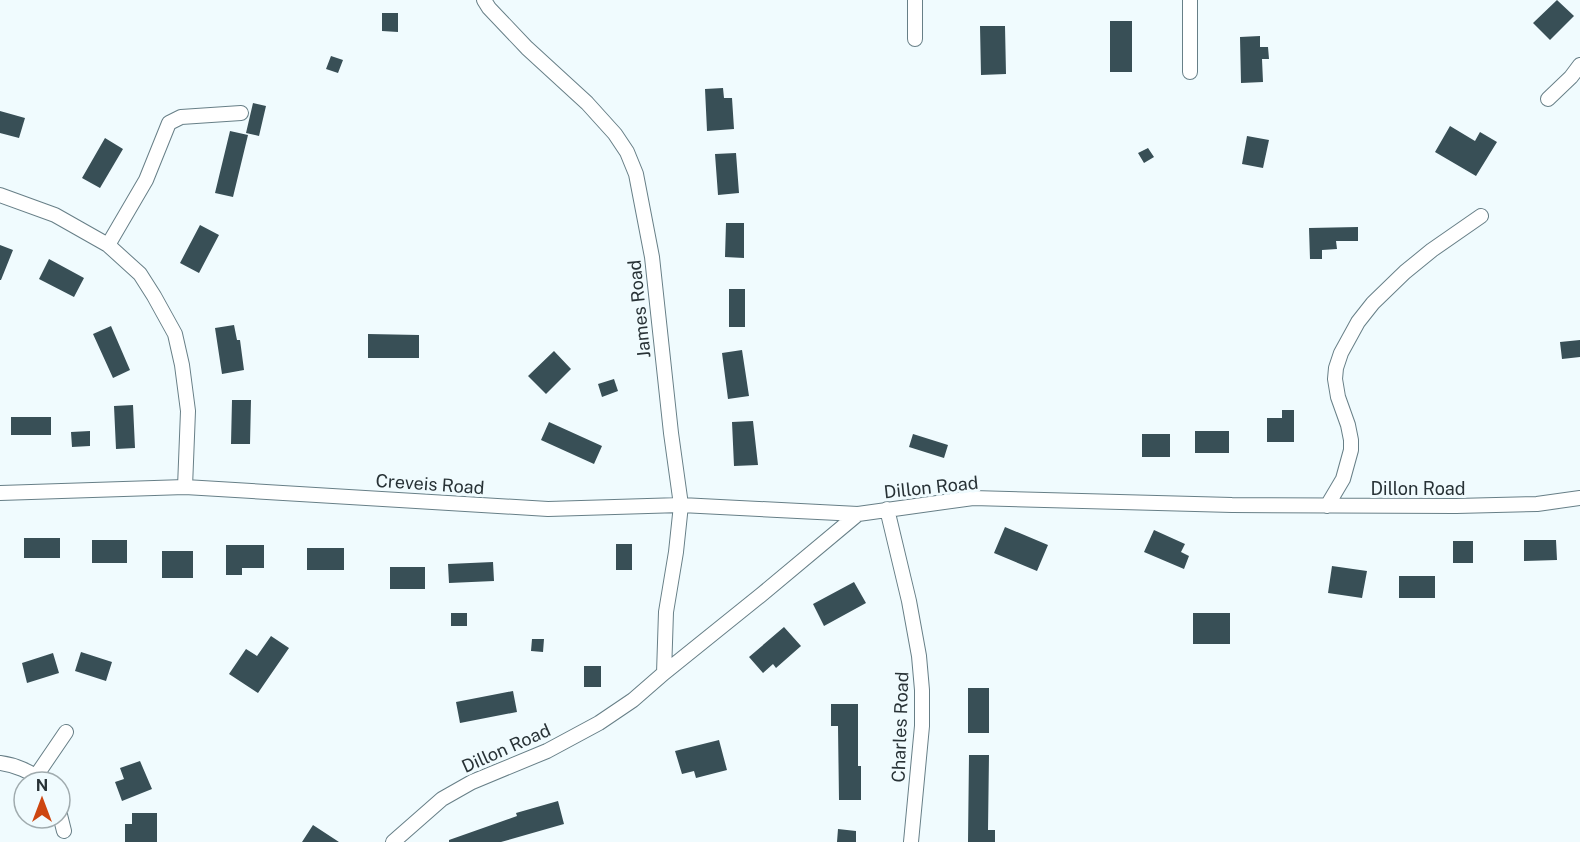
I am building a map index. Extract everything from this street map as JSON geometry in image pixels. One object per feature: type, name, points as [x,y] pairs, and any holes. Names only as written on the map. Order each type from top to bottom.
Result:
[{"type":"street","name":"James Road","points":[[483,0],[527,48],[587,103],[615,134],[627,152],[636,174],[652,257],[670,433],[681,506],[666,612],[664,673]]},
{"type":"street","points":[[915,0],[915,39]]},
{"type":"street","points":[[1190,0],[1190,72]]},
{"type":"street","points":[[1548,99],[1580,65]]},
{"type":"street","points":[[108,245],[146,180],[169,123],[182,117],[241,114]]},
{"type":"street","points":[[0,195],[54,216],[108,245],[140,274],[175,334],[182,365],[188,411],[185,487]]},
{"type":"street","points":[[1327,506],[1343,479],[1351,450],[1348,425],[1342,413],[1335,380],[1341,353],[1358,322],[1373,303],[1431,250],[1481,216]]},
{"type":"street","name":"Creveis Road","points":[[0,493],[185,487],[548,509],[681,506],[858,514]]},
{"type":"street","name":"Dillon Road","points":[[393,842],[442,799],[472,782],[547,752],[599,723],[633,700],[858,514],[973,498],[1232,506],[1456,506],[1537,504],[1580,498]]},
{"type":"street","name":"Charles Road","points":[[887,509],[909,601],[919,656],[922,690],[922,726],[911,842]]},
{"type":"street","points":[[44,770],[66,732]]},
{"type":"street","points":[[0,763],[10,764],[22,770]]},
{"type":"building","points":[[1557,0],[1574,16],[1550,40],[1533,23]]},
{"type":"building","points":[[382,13],[398,13],[398,32],[382,31]]},
{"type":"building","points":[[1110,21],[1132,21],[1132,72],[1110,72]]},
{"type":"building","points":[[980,26],[1005,26],[1006,74],[981,75]]},
{"type":"building","points":[[1260,36],[1260,47],[1268,47],[1269,59],[1262,59],[1263,82],[1241,83],[1240,37]]},
{"type":"building","points":[[331,56],[343,60],[338,73],[326,69]]},
{"type":"building","points":[[723,88],[724,98],[732,98],[734,129],[707,131],[705,89]]},
{"type":"building","points":[[253,103],[266,106],[259,136],[246,133]]},
{"type":"building","points":[[0,111],[25,118],[19,138],[0,133]]},
{"type":"building","points":[[1450,126],[1475,141],[1480,132],[1497,142],[1476,176],[1435,152]]},
{"type":"building","points":[[230,131],[248,135],[233,197],[215,193]]},
{"type":"building","points":[[1247,136],[1269,140],[1263,168],[1242,164]]},
{"type":"building","points":[[105,138],[123,149],[100,188],[82,178]]},
{"type":"building","points":[[1148,148],[1154,157],[1144,163],[1138,153]]},
{"type":"building","points":[[736,153],[739,193],[718,195],[715,154]]},
{"type":"building","points":[[726,223],[744,223],[744,258],[725,257]]},
{"type":"building","points":[[200,225],[219,235],[199,273],[180,263]]},
{"type":"building","points":[[1358,227],[1358,241],[1336,241],[1337,249],[1322,250],[1322,259],[1310,259],[1309,228]]},
{"type":"building","points":[[0,245],[13,250],[1,280],[0,280]]},
{"type":"building","points":[[49,259],[84,278],[74,297],[39,279]]},
{"type":"building","points":[[729,289],[745,289],[745,327],[729,327]]},
{"type":"building","points":[[234,325],[237,340],[240,340],[244,370],[222,374],[215,328]]},
{"type":"building","points":[[111,326],[130,370],[113,378],[93,334]]},
{"type":"building","points":[[368,334],[419,335],[419,358],[368,358]]},
{"type":"building","points":[[1580,340],[1580,357],[1562,359],[1560,342]]},
{"type":"building","points":[[742,350],[749,396],[728,399],[722,353]]},
{"type":"building","points":[[554,351],[571,369],[546,394],[528,376]]},
{"type":"building","points":[[614,379],[618,391],[602,397],[598,384]]},
{"type":"building","points":[[232,400],[251,400],[250,444],[231,444]]},
{"type":"building","points":[[133,405],[135,448],[116,449],[114,406]]},
{"type":"building","points":[[1282,410],[1294,410],[1294,442],[1267,442],[1267,418],[1282,418]]},
{"type":"building","points":[[11,417],[51,417],[51,435],[11,435]]},
{"type":"building","points":[[753,421],[758,465],[734,466],[732,422]]},
{"type":"building","points":[[549,422],[602,446],[594,464],[541,440]]},
{"type":"building","points":[[90,431],[90,446],[72,447],[71,432]]},
{"type":"building","points":[[1195,431],[1229,431],[1229,453],[1195,453]]},
{"type":"building","points":[[913,434],[948,445],[944,458],[909,447]]},
{"type":"building","points":[[1142,434],[1170,434],[1170,457],[1142,457]]},
{"type":"building","points":[[1005,527],[1048,545],[1037,571],[994,553]]},
{"type":"building","points":[[1154,530],[1185,544],[1181,552],[1189,556],[1184,569],[1144,552]]},
{"type":"building","points":[[24,538],[60,538],[60,558],[24,558]]},
{"type":"building","points":[[92,540],[127,540],[127,563],[92,563]]},
{"type":"building","points":[[1524,540],[1556,540],[1557,560],[1524,561]]},
{"type":"building","points":[[1453,541],[1473,541],[1473,563],[1453,563]]},
{"type":"building","points":[[616,544],[632,544],[632,570],[616,570]]},
{"type":"building","points":[[226,545],[264,545],[264,568],[242,568],[242,575],[226,575]]},
{"type":"building","points":[[307,548],[344,548],[344,570],[307,570]]},
{"type":"building","points":[[162,551],[193,551],[193,578],[162,578]]},
{"type":"building","points":[[493,562],[494,581],[449,583],[448,564]]},
{"type":"building","points":[[1332,566],[1367,571],[1362,598],[1328,593]]},
{"type":"building","points":[[390,567],[425,567],[425,589],[390,589]]},
{"type":"building","points":[[1399,576],[1435,576],[1435,598],[1399,598]]},
{"type":"building","points":[[854,582],[866,603],[824,626],[813,604]]},
{"type":"building","points":[[451,613],[467,613],[467,626],[451,626]]},
{"type":"building","points":[[1193,613],[1230,613],[1230,644],[1193,644]]},
{"type":"building","points":[[784,627],[801,646],[776,668],[773,664],[763,673],[749,657]]},
{"type":"building","points":[[271,636],[289,648],[258,693],[229,674],[246,649],[257,656]]},
{"type":"building","points":[[532,639],[544,639],[543,652],[531,651]]},
{"type":"building","points":[[81,652],[112,662],[106,681],[75,671]]},
{"type":"building","points":[[53,653],[59,673],[27,683],[22,663]]},
{"type":"building","points":[[584,666],[601,666],[601,687],[584,687]]},
{"type":"building","points":[[968,688],[989,688],[989,733],[968,733]]},
{"type":"building","points":[[513,691],[517,712],[460,723],[456,702]]},
{"type":"building","points":[[831,704],[858,704],[858,766],[861,766],[861,800],[839,800],[838,726],[831,726]]},
{"type":"building","points":[[719,740],[727,770],[696,778],[694,771],[682,774],[675,751]]},
{"type":"building","points":[[969,755],[989,755],[988,830],[995,830],[995,842],[968,842]]},
{"type":"building","points":[[140,761],[152,789],[122,801],[115,782],[124,779],[120,768]]},
{"type":"building","points":[[558,801],[564,824],[501,842],[449,842],[449,840],[517,816],[516,813]]},
{"type":"building","points":[[132,813],[157,813],[157,842],[125,842],[125,824],[132,824]]},
{"type":"building","points":[[313,825],[339,842],[302,842]]},
{"type":"building","points":[[838,829],[856,831],[856,842],[837,842]]}]
